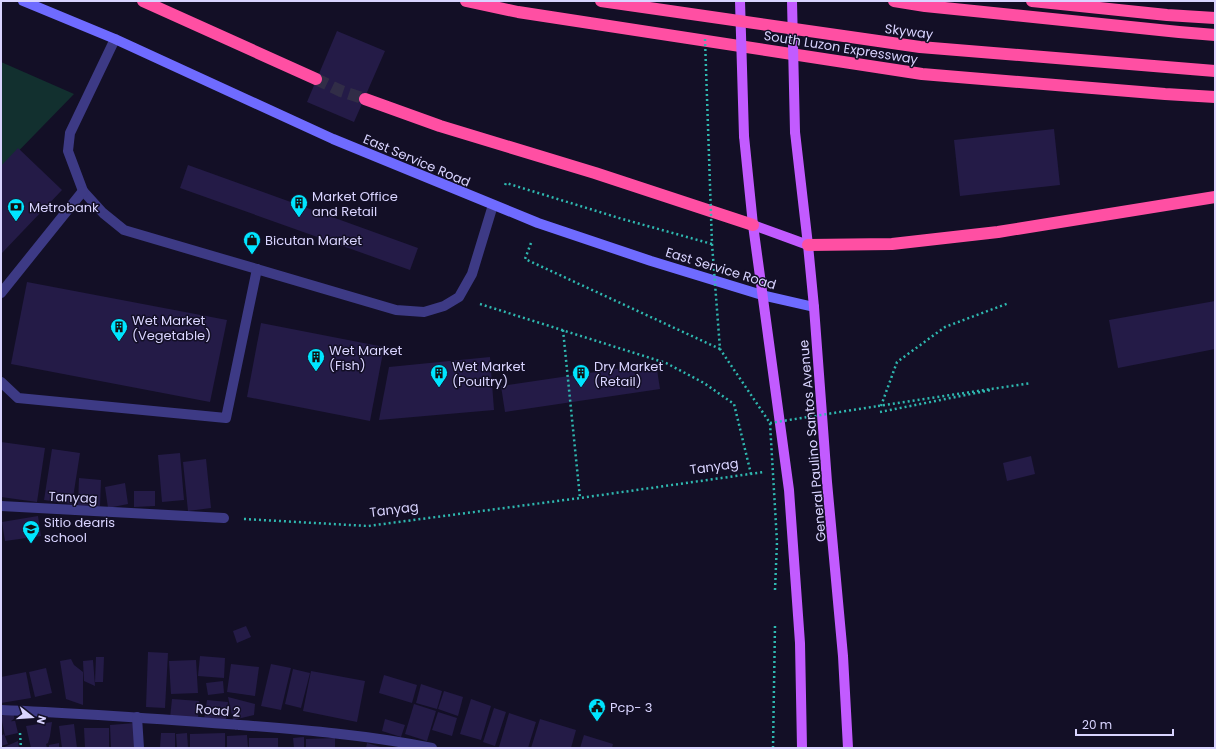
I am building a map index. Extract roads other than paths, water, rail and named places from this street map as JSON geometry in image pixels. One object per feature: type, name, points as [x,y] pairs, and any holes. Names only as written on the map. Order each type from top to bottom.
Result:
[{"type":"highway","points":[[144,1],[316,79]]},
{"type":"highway","name":"South Luzon Expressway","points":[[466,1],[518,12],[922,74],[1157,94],[1215,97]]},
{"type":"highway","name":"Skyway","points":[[601,1],[920,47],[1215,71]]},
{"type":"highway","name":"Skyway","points":[[894,1],[925,6],[1215,35]]},
{"type":"highway","points":[[1032,1],[1167,15],[1215,18]]},
{"type":"highway","points":[[364,99],[440,126],[753,224]]},
{"type":"highway","points":[[808,245],[892,244],[998,232],[1215,197]]},
{"type":"main road","name":"East Service Road","points":[[23,1],[115,39],[333,139],[538,223],[762,295],[814,308]]},
{"type":"main road","points":[[740,1],[744,136],[753,224],[786,469],[800,643],[802,748]]},
{"type":"main road","name":"General Paulino Santos Avenue","points":[[792,1],[796,132],[814,308],[827,464],[827,482],[843,656],[848,748]]},
{"type":"main road","points":[[753,224],[808,245]]},
{"type":"street","points":[[115,39],[70,133],[68,151],[83,191],[103,213],[124,230],[396,310],[424,312],[444,306],[458,297],[472,274],[493,205]]},
{"type":"street","points":[[1,293],[83,191]]},
{"type":"street","points":[[1,382],[18,398],[226,418],[257,269]]},
{"type":"street","name":"Tanyag","points":[[1,506],[224,518]]},
{"type":"street","name":"Road 2","points":[[1,710],[137,717],[328,732],[432,748]]},
{"type":"street","points":[[137,717],[139,748]]},
{"type":"tunnel","points":[[316,79],[341,91],[365,99]]},
{"type":"place","name":"Market Office and Retail","points":[[299,218]]},
{"type":"place","name":"Metrobank","points":[[16,222]]},
{"type":"place","name":"Bicutan Market","points":[[252,255]]},
{"type":"place","name":"Wet Market (Vegetable)","points":[[119,342]]},
{"type":"place","name":"Wet Market (Fish)","points":[[316,372]]},
{"type":"place","name":"Wet Market (Poultry)","points":[[439,388]]},
{"type":"place","name":"Dry Market (Retail)","points":[[581,388]]},
{"type":"place","name":"Sitio dearis school","points":[[31,544]]},
{"type":"place","name":"Pcp- 3","points":[[597,722]]}]
